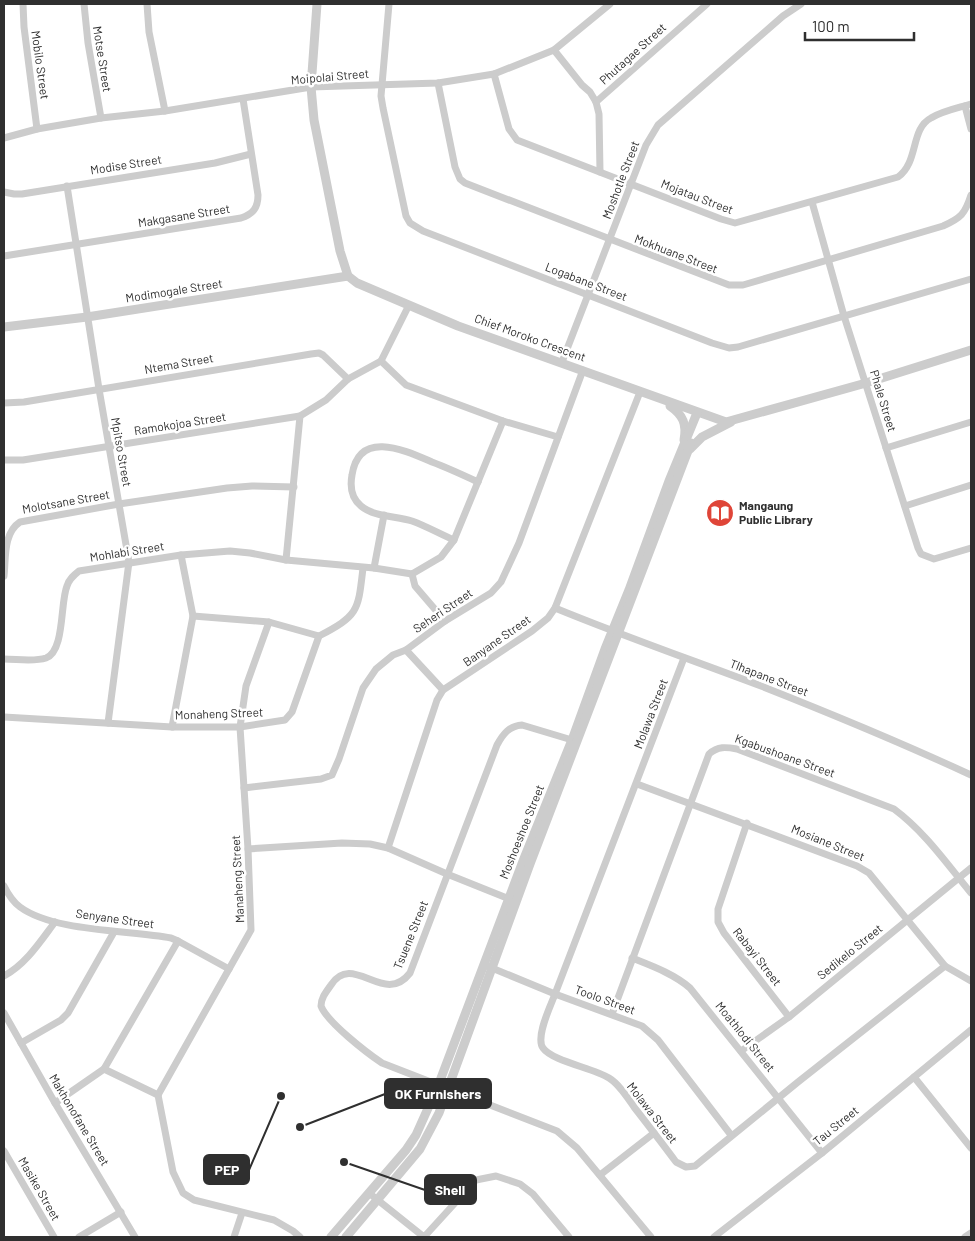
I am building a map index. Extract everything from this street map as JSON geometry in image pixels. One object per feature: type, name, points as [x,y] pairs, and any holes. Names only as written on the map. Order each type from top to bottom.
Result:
[{"type":"street","name":"Mobilo Street","points":[[23,4],[24,27],[37,129]]},
{"type":"street","name":"Motse Street","points":[[84,4],[100,118]]},
{"type":"street","points":[[147,4],[149,32],[165,111]]},
{"type":"street","points":[[317,4],[310,87],[314,120],[340,251],[348,276]]},
{"type":"street","name":"Logabane Street","points":[[389,4],[382,96],[383,108],[406,216],[410,223],[423,231],[712,344],[729,348],[738,347],[971,279]]},
{"type":"street","name":"Moipolai Street","points":[[4,138],[37,129],[100,118],[243,100],[310,87],[438,82],[494,74],[554,50],[610,4]]},
{"type":"street","name":"Phutagae Street","points":[[596,102],[706,4]]},
{"type":"street","name":"Moshotle Street","points":[[562,362],[646,145],[658,125],[782,16],[801,4]]},
{"type":"street","points":[[554,50],[582,85],[590,92],[596,102],[599,114],[600,172]]},
{"type":"street","name":"Mojatau Street","points":[[494,74],[509,129],[514,138],[522,143],[729,222],[744,222],[898,177],[908,168],[917,136],[924,123],[930,118],[968,105]]},
{"type":"street","name":"Mokhuane Street","points":[[438,82],[454,163],[460,178],[474,187],[723,284],[736,286],[950,223],[966,210],[971,195]]},
{"type":"street","name":"Makgasane Street","points":[[4,256],[76,246],[250,215],[256,207],[258,200],[243,100]]},
{"type":"street","points":[[968,105],[971,129]]},
{"type":"street","name":"Modise Street","points":[[4,192],[22,194],[206,164],[251,154]]},
{"type":"street","name":"Mpitso Street","points":[[67,186],[108,447],[129,562],[108,723]]},
{"type":"street","name":"Phale Street","points":[[812,202],[844,316],[918,548],[921,554],[934,559],[971,548]]},
{"type":"street","name":"Chief Moroko Crescent","points":[[348,276],[357,283],[458,326],[562,362],[722,422],[731,422],[866,384],[971,350]]},
{"type":"street","name":"Modimogale Street","points":[[4,327],[87,317],[348,276]]},
{"type":"street","points":[[348,380],[380,361],[409,305]]},
{"type":"street","name":"Ntema Street","points":[[4,403],[24,402],[297,355],[319,353],[324,355],[348,380]]},
{"type":"street","points":[[380,361],[406,385],[503,421],[558,437]]},
{"type":"street","name":"Seheri Street","points":[[244,788],[321,779],[332,775],[368,678],[382,663],[393,655],[406,650],[445,621],[491,593],[501,582],[519,543],[583,370]]},
{"type":"street","name":"Ramokojoa Street","points":[[4,460],[23,460],[300,416],[326,400],[348,380]]},
{"type":"street","name":"Banyane Street","points":[[443,690],[532,631],[548,618],[555,608],[640,392]]},
{"type":"street","points":[[660,399],[679,413],[684,420],[686,431],[685,451]]},
{"type":"street","name":"Moshoeshoe Street","points":[[346,1237],[420,1149],[439,1113],[513,900],[699,414]]},
{"type":"street","points":[[286,560],[300,416]]},
{"type":"street","points":[[445,621],[415,586],[412,574],[441,557],[454,540],[503,421]]},
{"type":"street","points":[[685,451],[702,437],[731,422]]},
{"type":"street","points":[[886,448],[971,422]]},
{"type":"street","points":[[454,540],[413,522],[361,507],[356,502],[352,493],[351,483],[355,462],[364,450],[389,446],[409,452],[478,482]]},
{"type":"street","points":[[905,506],[971,485]]},
{"type":"street","name":"Molotsane Street","points":[[4,576],[8,538],[14,525],[20,522],[119,504],[227,488],[252,486],[294,487]]},
{"type":"street","points":[[374,568],[384,515]]},
{"type":"street","name":"Mohlabi Street","points":[[4,659],[39,659],[48,657],[54,652],[58,642],[64,594],[72,576],[79,571],[181,555],[230,551],[286,560],[374,568],[412,574]]},
{"type":"street","points":[[172,727],[193,616],[181,555]]},
{"type":"street","points":[[193,616],[269,622],[319,636],[348,619],[355,609],[359,599],[364,568]]},
{"type":"street","name":"Tlhapane Street","points":[[555,608],[615,633],[762,686],[900,742],[971,775]]},
{"type":"street","name":"Manaheng Street","points":[[158,1096],[251,930],[240,727],[246,686],[269,622]]},
{"type":"street","name":"Moshoeshoe Street","points":[[513,900],[523,861],[615,633]]},
{"type":"street","name":"Monaheng Street","points":[[4,717],[172,727],[240,727],[279,722],[288,717],[302,686],[319,636]]},
{"type":"street","points":[[388,848],[437,700],[443,690],[406,650]]},
{"type":"street","name":"Molawa Street","points":[[684,658],[542,1028],[540,1040],[542,1047],[550,1054],[610,1079],[626,1096],[676,1162],[686,1167],[695,1166],[731,1135],[945,966]]},
{"type":"street","name":"Tsuene Street","points":[[572,740],[522,725],[515,725],[505,732],[497,745],[410,973],[400,982],[384,985],[353,973],[341,974],[335,978],[321,1001],[322,1010],[363,1050],[382,1064],[557,1131],[577,1148],[651,1237]]},
{"type":"street","name":"Kgabushoane Street","points":[[612,1014],[708,754],[718,748],[725,746],[738,749],[894,809],[916,827],[971,893]]},
{"type":"street","name":"Mosiane Street","points":[[637,784],[747,823],[857,866],[869,873],[945,966],[971,981]]},
{"type":"street","name":"Rabayi Street","points":[[747,823],[725,885],[718,910],[718,922],[724,933],[790,1017]]},
{"type":"street","points":[[248,849],[342,843],[370,844],[388,848],[513,900]]},
{"type":"street","name":"Sedikelo Street","points":[[741,1051],[790,1017],[971,868]]},
{"type":"street","name":"Senyane Street","points":[[4,886],[12,899],[20,907],[40,918],[114,932],[163,937],[178,941],[229,969]]},
{"type":"street","points":[[4,976],[15,970],[25,961],[55,922]]},
{"type":"street","points":[[21,1043],[68,1014],[114,932]]},
{"type":"street","points":[[54,1103],[104,1069],[178,941]]},
{"type":"street","name":"Moathlodi Street","points":[[632,958],[663,971],[690,988],[822,1153]]},
{"type":"street","name":"Moshoeshoe Street","points":[[331,1237],[406,1150],[416,1135],[489,966]]},
{"type":"street","name":"Toolo Street","points":[[489,966],[555,994],[642,1026],[658,1040],[731,1135]]},
{"type":"street","name":"Makhonofane Street","points":[[4,1013],[54,1103],[135,1237]]},
{"type":"street","name":"Tau Street","points":[[714,1237],[822,1153],[971,1030]]},
{"type":"street","points":[[104,1069],[158,1096],[173,1172],[180,1188],[188,1197],[242,1213],[274,1220],[300,1237]]},
{"type":"street","points":[[914,1077],[971,1148]]},
{"type":"street","points":[[600,1175],[654,1133]]},
{"type":"street","name":"Masike Street","points":[[4,1151],[54,1237]]},
{"type":"street","points":[[369,1193],[424,1237],[476,1180],[496,1176],[520,1184],[533,1194],[568,1237]]},
{"type":"street","points":[[79,1237],[121,1212]]},
{"type":"street","points":[[234,1237],[242,1213]]},
{"type":"street","points":[[966,1237],[971,1233]]},
{"type":"place","name":"Mangaung Public Library","points":[[720,513]]},
{"type":"place","name":"PEP","points":[[281,1096]]},
{"type":"place","name":"OK Furnishers","points":[[300,1127]]},
{"type":"place","name":"Shell","points":[[344,1162]]}]
